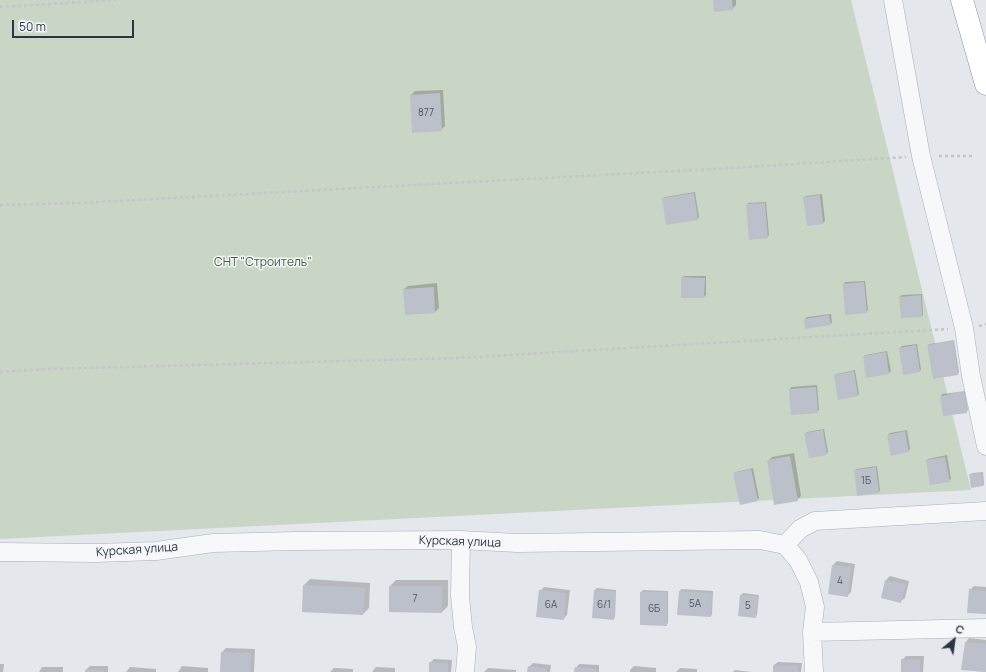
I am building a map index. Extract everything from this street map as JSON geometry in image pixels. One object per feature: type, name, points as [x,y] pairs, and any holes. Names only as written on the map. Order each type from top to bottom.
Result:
[{"type":"highway","points":[[962,0],[986,84]]},
{"type":"street","points":[[893,0],[921,156],[964,328],[973,383],[986,446]]},
{"type":"street","points":[[814,672],[812,632],[815,607],[809,582],[798,560],[785,545],[800,529],[815,521],[986,511]]},
{"type":"street","points":[[460,540],[460,596],[463,627],[467,647],[465,672]]},
{"type":"street","name":"Курская улица","points":[[0,552],[96,553],[149,551],[213,543],[296,541],[460,540],[517,543],[760,540],[785,545]]},
{"type":"street","points":[[812,632],[986,628]]},
{"type":"path","points":[[0,7],[116,0]]},
{"type":"path","points":[[0,205],[134,200],[921,156],[974,156]]},
{"type":"path","points":[[0,372],[47,369],[458,358],[964,328],[986,324]]},
{"type":"green space","name":"СНТ \"Строитель\"","points":[[0,0],[851,0],[971,490],[0,539]]},
{"type":"building","points":[[713,0],[732,0],[733,10],[714,12]]},
{"type":"building","points":[[440,93],[442,131],[412,133],[410,95]]},
{"type":"building","points":[[694,193],[698,220],[666,225],[662,198]]},
{"type":"building","points":[[820,195],[823,224],[807,226],[803,197]]},
{"type":"building","points":[[765,203],[768,238],[749,240],[746,204]]},
{"type":"building","points":[[681,277],[705,278],[704,298],[681,298]]},
{"type":"building","points":[[864,282],[867,313],[845,315],[843,284]]},
{"type":"building","points":[[434,287],[435,313],[405,315],[403,289]]},
{"type":"building","points":[[921,295],[922,317],[901,318],[899,297]]},
{"type":"building","points":[[829,315],[831,325],[805,329],[804,319]]},
{"type":"building","points":[[953,341],[958,375],[933,379],[927,345]]},
{"type":"building","points":[[916,345],[920,372],[903,375],[899,348]]},
{"type":"building","points":[[886,352],[889,374],[866,378],[863,356]]},
{"type":"building","points":[[854,371],[858,396],[838,400],[834,375]]},
{"type":"building","points":[[816,387],[818,413],[791,415],[789,389]]},
{"type":"building","points":[[964,392],[967,413],[943,416],[940,396]]},
{"type":"building","points":[[823,430],[827,455],[809,458],[804,433]]},
{"type":"building","points":[[905,431],[909,452],[891,456],[887,435]]},
{"type":"building","points":[[790,456],[798,501],[774,505],[767,460]]},
{"type":"building","points":[[945,457],[950,482],[930,485],[926,460]]},
{"type":"building","points":[[876,467],[879,493],[857,496],[854,470]]},
{"type":"building","points":[[751,469],[758,501],[740,505],[733,473]]},
{"type":"building","points":[[981,473],[983,486],[971,488],[969,474]]},
{"type":"building","points":[[832,565],[851,567],[848,597],[828,594]]},
{"type":"building","points":[[885,580],[906,584],[901,603],[881,598]]},
{"type":"building","points":[[303,585],[365,588],[363,615],[302,612]]},
{"type":"building","points":[[389,586],[442,586],[442,613],[389,612]]},
{"type":"building","points":[[969,589],[986,591],[986,614],[967,613]]},
{"type":"building","points":[[539,590],[566,593],[564,620],[536,617]]},
{"type":"building","points":[[594,590],[615,591],[614,620],[592,618]]},
{"type":"building","points":[[679,591],[712,593],[711,617],[677,615]]},
{"type":"building","points":[[640,592],[667,592],[667,626],[640,625]]},
{"type":"building","points":[[740,595],[758,596],[756,618],[738,616]]},
{"type":"building","points":[[965,642],[986,644],[986,672],[961,670]]},
{"type":"building","points":[[221,652],[251,653],[250,672],[220,672]]},
{"type":"building","points":[[901,659],[920,660],[920,672],[901,672]]},
{"type":"building","points":[[429,662],[448,663],[448,672],[429,672]]},
{"type":"building","points":[[773,665],[798,666],[798,672],[773,672]]},
{"type":"building","points":[[528,666],[547,669],[547,672],[527,672]]},
{"type":"building","points":[[575,667],[596,669],[596,672],[574,672]]},
{"type":"building","points":[[86,669],[104,670],[104,672],[85,672]]}]
